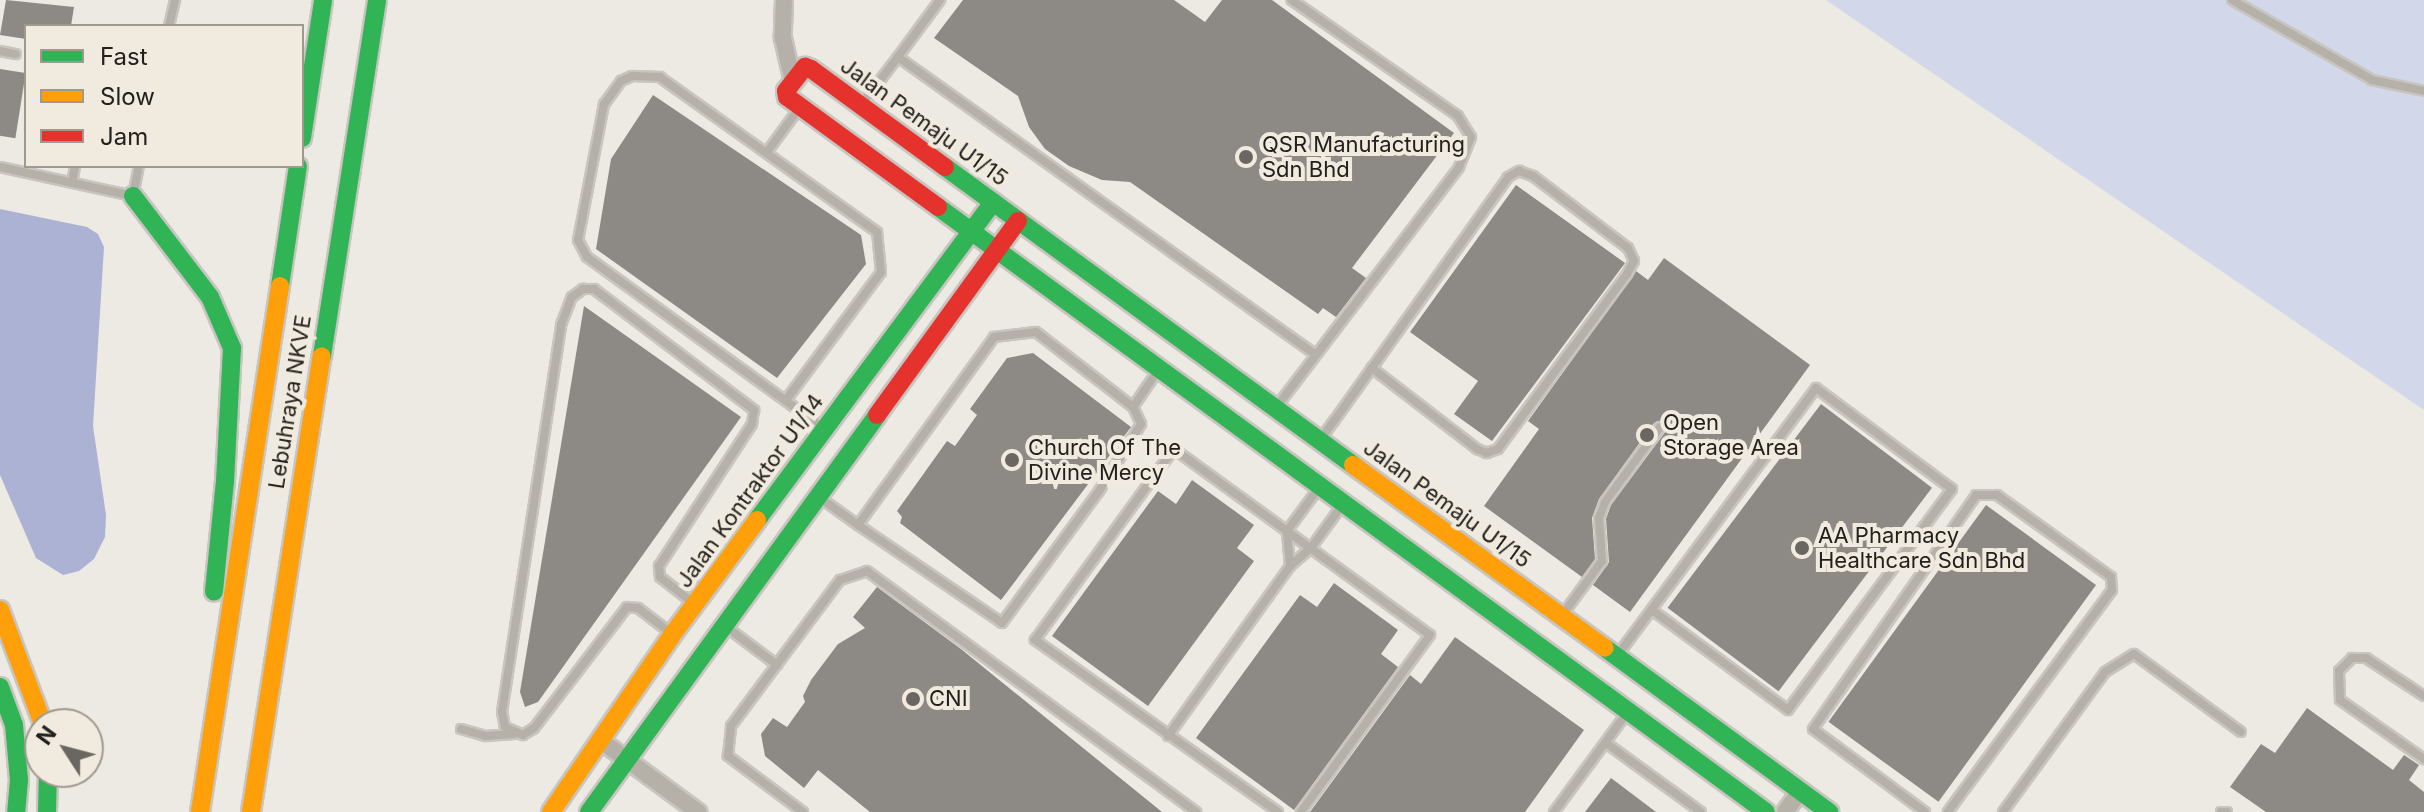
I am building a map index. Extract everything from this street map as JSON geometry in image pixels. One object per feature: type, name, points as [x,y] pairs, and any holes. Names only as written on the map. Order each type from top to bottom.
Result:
[{"type":"main road","points":[[304,125],[323,0]]},
{"type":"main road","name":"Lebuhraya NKVE","points":[[251,812],[377,0]]},
{"type":"main road","name":"Jalan Pemaju U1/15","points":[[793,82],[805,67],[861,106],[1829,812]]},
{"type":"main road","points":[[793,82],[786,91],[787,97],[800,107],[1322,484],[1766,812]]},
{"type":"main road","name":"Lebuhraya NKVE","points":[[200,812],[298,168]]},
{"type":"main road","points":[[133,196],[210,297],[232,348],[225,481],[191,812]]},
{"type":"main road","name":"Jalan Kontraktor U1/14","points":[[551,812],[672,635],[993,202]]},
{"type":"main road","points":[[589,812],[1018,221]]},
{"type":"main road","points":[[0,610],[37,708]]},
{"type":"main road","points":[[0,687],[14,725],[19,780],[16,812]]},
{"type":"main road","points":[[47,812],[48,788]]},
{"type":"main road","points":[[1740,793],[1743,812]]},
{"type":"street","points":[[784,0],[783,38],[793,82]]},
{"type":"street","points":[[600,740],[698,812]]},
{"type":"street","points":[[1785,812],[1800,791]]},
{"type":"lane","points":[[169,24],[175,0]]},
{"type":"lane","points":[[861,106],[940,0]]},
{"type":"lane","points":[[1275,409],[1459,167],[1471,137],[1458,116],[1292,0]]},
{"type":"lane","points":[[2232,0],[2372,80],[2424,91]]},
{"type":"lane","points":[[0,51],[16,54]]},
{"type":"lane","points":[[898,57],[1316,355]]},
{"type":"lane","points":[[786,400],[881,272],[877,232],[660,77],[632,76],[621,81],[604,104],[578,240],[587,257],[825,429]]},
{"type":"lane","points":[[767,152],[800,107]]},
{"type":"lane","points":[[0,167],[133,196],[139,168]]},
{"type":"lane","points":[[72,183],[75,168]]},
{"type":"lane","points":[[1320,440],[1508,177],[1519,171],[1533,176],[1628,248],[1634,261],[1498,449],[1487,453],[1477,449],[1372,368]]},
{"type":"lane","points":[[514,734],[505,727],[502,712],[561,325],[572,297],[583,289],[594,289],[754,410],[752,424],[659,566],[660,577],[695,604]]},
{"type":"lane","points":[[818,497],[858,525],[1002,623],[1099,491],[1141,424],[1133,407],[1036,332],[994,337],[858,525]]},
{"type":"lane","points":[[1133,407],[1159,369]]},
{"type":"lane","points":[[1616,657],[1816,388],[1952,489],[1788,710],[1652,610]]},
{"type":"lane","points":[[1561,617],[1602,561],[1599,518],[1605,502],[1660,427]]},
{"type":"lane","points":[[1278,812],[1035,640],[1174,449],[1430,635],[1301,812]]},
{"type":"lane","points":[[1290,566],[1287,531],[1322,484]]},
{"type":"lane","points":[[1925,812],[1813,729],[1976,495],[1997,495],[2111,577],[2112,590],[1948,812]]},
{"type":"lane","points":[[1168,736],[1290,566],[1311,548],[1345,501]]},
{"type":"lane","points":[[803,812],[728,756],[731,726],[840,580],[867,571],[1196,812]]},
{"type":"lane","points":[[461,729],[486,736],[523,735],[534,728],[627,607],[638,608],[672,635]]},
{"type":"lane","points":[[725,626],[777,665]]},
{"type":"lane","points":[[2003,812],[2105,672],[2134,654],[2241,732]]},
{"type":"lane","points":[[2424,696],[2366,658],[2352,658],[2339,671],[2340,700],[2424,759]]},
{"type":"lane","points":[[1554,812],[1629,711]]},
{"type":"lane","points":[[1606,743],[1701,812]]},
{"type":"lane","points":[[2221,812],[2227,812]]},
{"type":"shaded area","points":[[1826,0],[2424,0],[2424,410]]},
{"type":"water","points":[[0,209],[87,227],[98,234],[104,247],[93,426],[106,515],[105,537],[94,559],[79,571],[63,575],[36,558],[0,475]]},
{"type":"building","points":[[6,0],[74,7],[71,24],[24,24],[24,39],[0,35]]},
{"type":"building","name":"QSR Manufacturing Sdn Bhd","points":[[963,0],[1174,0],[1205,22],[1222,0],[1272,0],[1454,133],[1352,268],[1366,278],[1336,317],[1323,308],[1318,314],[1130,182],[1102,180],[1069,166],[1045,149],[1029,127],[1018,96],[934,38]]},
{"type":"building","points":[[0,69],[24,73],[15,138],[0,136]]},
{"type":"building","points":[[653,95],[861,235],[866,264],[777,378],[596,249],[611,159]]},
{"type":"building","points":[[1516,185],[1625,263],[1492,441],[1454,414],[1478,381],[1410,332]]},
{"type":"building","name":"Open Storage Area","points":[[1664,258],[1810,365],[1630,612],[1593,585],[1609,562],[1606,519],[1611,505],[1666,431],[1663,421],[1654,423],[1599,499],[1592,518],[1595,559],[1582,577],[1484,506],[1539,429],[1528,421],[1636,271],[1648,280]]},
{"type":"building","points":[[584,306],[741,417],[538,702],[525,707],[520,692]]},
{"type":"building","points":[[1033,353],[1131,427],[1001,600],[900,523],[902,517],[897,511],[947,441],[955,446],[977,415],[970,409],[1007,358]]},
{"type":"building","name":"AA Pharmacy Healthcare Sdn Bhd","points":[[1821,404],[1932,488],[1779,691],[1668,608]]},
{"type":"building","points":[[1192,480],[1254,525],[1237,548],[1254,561],[1148,706],[1052,636],[1158,491],[1176,504]]},
{"type":"building","points":[[1986,505],[2096,585],[1938,802],[1828,722]]},
{"type":"building","points":[[1334,583],[1398,630],[1381,654],[1398,667],[1294,810],[1196,738],[1300,595],[1317,607]]},
{"type":"building","name":"CNI","points":[[877,587],[961,649],[1162,812],[870,812],[818,770],[804,788],[765,756],[761,734],[773,718],[787,727],[805,702],[803,696],[811,680],[838,644],[865,628],[853,617]]},
{"type":"building","points":[[1455,637],[1584,730],[1525,812],[1310,812],[1410,675],[1421,684]]},
{"type":"building","points":[[2307,708],[2393,770],[2404,755],[2419,765],[2409,780],[2424,792],[2424,812],[2266,812],[2230,787],[2261,744],[2275,753]]},
{"type":"building","points":[[1611,778],[1656,812],[1585,812]]},
{"type":"traffic: fast","points":[[304,125],[323,0]]},
{"type":"traffic: fast","points":[[322,356],[377,0]]},
{"type":"traffic: fast","points":[[945,167],[1353,465]]},
{"type":"traffic: fast","points":[[280,286],[298,168]]},
{"type":"traffic: fast","points":[[133,196],[210,297],[232,348],[225,481],[214,591]]},
{"type":"traffic: fast","points":[[757,520],[993,202]]},
{"type":"traffic: fast","points":[[938,207],[1766,812]]},
{"type":"traffic: fast","points":[[589,812],[877,415]]},
{"type":"traffic: fast","points":[[1605,648],[1829,812]]},
{"type":"traffic: fast","points":[[0,687],[14,725],[19,780],[16,812]]},
{"type":"traffic: fast","points":[[47,812],[48,788]]},
{"type":"traffic: slow","points":[[200,812],[280,286]]},
{"type":"traffic: slow","points":[[251,812],[322,356]]},
{"type":"traffic: slow","points":[[1353,465],[1605,648]]},
{"type":"traffic: slow","points":[[551,812],[672,635],[757,520]]},
{"type":"traffic: slow","points":[[0,610],[37,708]]},
{"type":"traffic: jam","points":[[938,207],[787,97],[786,91],[805,67],[811,69],[945,167]]},
{"type":"traffic: jam","points":[[877,415],[1018,221]]},
{"type":"place","name":"QSR Manufacturing Sdn Bhd","points":[[1246,157]]},
{"type":"place","name":"Open Storage Area","points":[[1647,435]]},
{"type":"place","name":"Church Of The Divine Mercy","points":[[1012,460]]},
{"type":"place","name":"AA Pharmacy Healthcare Sdn Bhd","points":[[1802,548]]},
{"type":"place","name":"CNI","points":[[913,699]]}]
